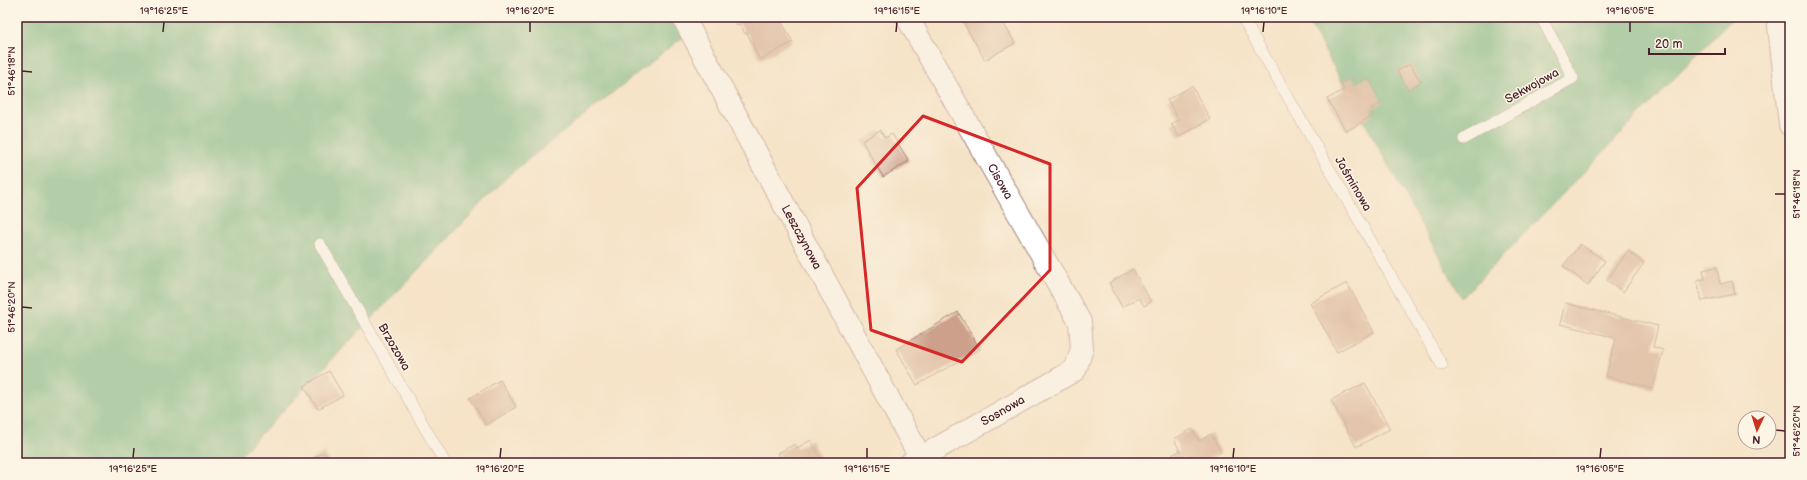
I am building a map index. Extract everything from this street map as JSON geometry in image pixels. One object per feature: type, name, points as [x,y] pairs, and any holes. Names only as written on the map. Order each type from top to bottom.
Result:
[{"type":"street","name":"Leszczynowa","points":[[683,17],[916,460]]},
{"type":"street","name":"Cisowa","points":[[908,17],[1080,322],[1082,349]]},
{"type":"street","points":[[1778,17],[1790,125]]},
{"type":"street","name":"Sosnowa","points":[[916,460],[1075,370],[1082,349]]},
{"type":"lane","name":"Jaśminowa","points":[[1242,17],[1442,365]]},
{"type":"lane","name":"Sekwojowa","points":[[1464,139],[1573,78],[1540,17]]},
{"type":"lane","name":"Brzozowa","points":[[320,244],[445,463]]},
{"type":"highlighted area","points":[[923,116],[1050,164],[1050,270],[962,362],[871,330],[857,188]]},
{"type":"green space","points":[[17,17],[708,17],[510,174],[233,463],[17,463]]},
{"type":"green space","points":[[1306,17],[1734,17],[1462,298]]},
{"type":"building","points":[[732,17],[784,17],[780,19],[793,42],[760,60],[747,33],[745,34],[740,24],[737,25]]},
{"type":"building","points":[[968,17],[1000,17],[1015,43],[985,60],[962,20]]},
{"type":"building","points":[[1410,64],[1421,82],[1408,90],[1397,71]]},
{"type":"building","points":[[1352,77],[1356,84],[1368,77],[1382,103],[1371,109],[1374,115],[1346,131],[1327,99],[1344,90],[1341,83]]},
{"type":"building","points":[[1192,86],[1210,119],[1179,137],[1171,124],[1179,120],[1167,100]]},
{"type":"building","points":[[880,130],[885,138],[892,134],[909,161],[883,177],[862,141]]},
{"type":"building","points":[[1580,244],[1605,261],[1588,285],[1563,266]]},
{"type":"building","points":[[1628,251],[1644,263],[1623,292],[1607,280]]},
{"type":"building","points":[[1717,267],[1720,284],[1732,281],[1735,294],[1702,301],[1697,281],[1705,279],[1703,270]]},
{"type":"building","points":[[1133,269],[1151,302],[1144,306],[1139,298],[1122,307],[1109,283]]},
{"type":"building","points":[[1347,283],[1374,332],[1337,352],[1310,303]]},
{"type":"building","points":[[1565,303],[1658,326],[1653,347],[1663,350],[1653,389],[1606,376],[1616,338],[1560,324]]},
{"type":"building","points":[[958,312],[980,349],[917,385],[896,349]]},
{"type":"building","points":[[329,371],[343,395],[318,409],[304,386]]},
{"type":"building","points":[[500,380],[516,407],[486,425],[470,398]]},
{"type":"building","points":[[1365,383],[1390,429],[1356,447],[1331,400]]},
{"type":"building","points":[[1192,429],[1199,441],[1211,434],[1221,452],[1201,463],[1187,463],[1185,458],[1176,463],[1172,455],[1180,451],[1174,439]]},
{"type":"building","points":[[811,440],[823,463],[783,463],[778,453],[795,444],[797,448]]},
{"type":"building","points":[[324,452],[330,463],[305,463]]}]
